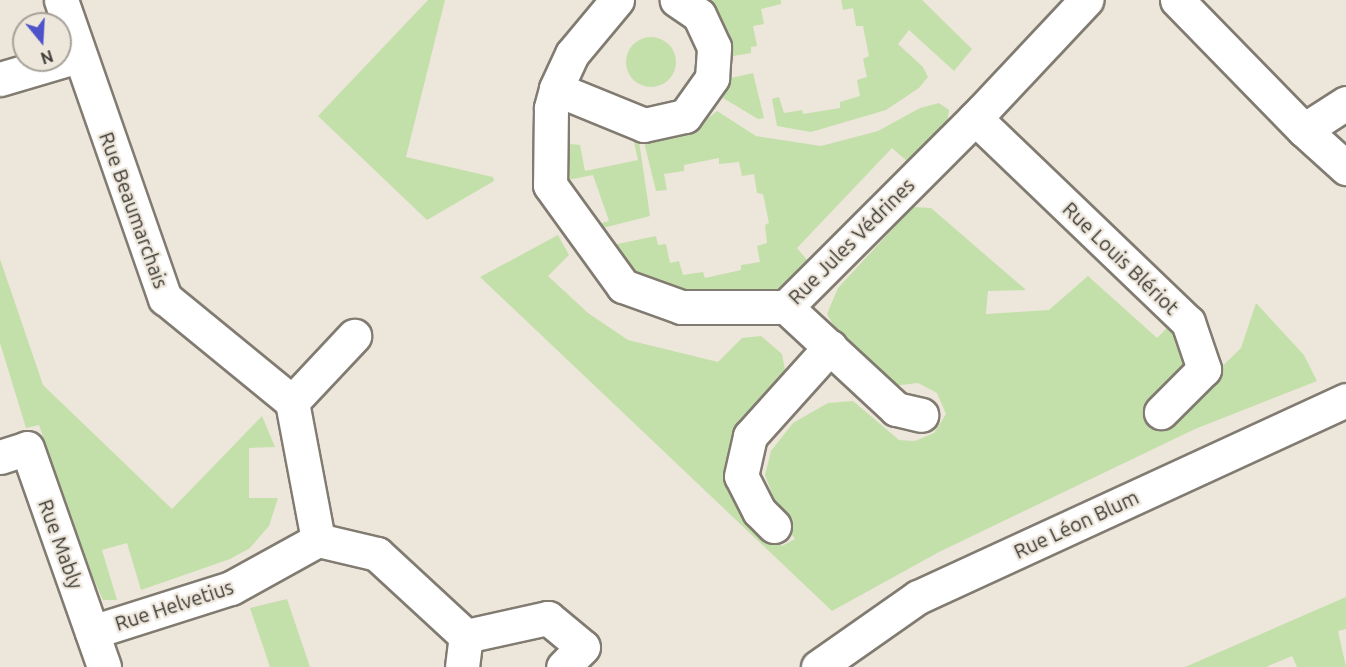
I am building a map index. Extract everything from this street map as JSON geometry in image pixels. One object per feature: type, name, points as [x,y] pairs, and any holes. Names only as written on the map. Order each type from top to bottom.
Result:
[{"type":"street","name":"Rue Beaumarchais","points":[[61,0],[78,56],[165,298],[292,402]]},
{"type":"street","name":"Rue Jules Védrines","points":[[617,0],[572,54],[556,90],[551,108],[550,185],[623,286],[681,307],[786,307],[975,118],[1086,0]]},
{"type":"street","points":[[556,90],[644,125],[685,116],[712,78],[714,47],[699,15],[677,0]]},
{"type":"street","points":[[1177,0],[1304,130],[1346,168]]},
{"type":"street","points":[[0,79],[78,56]]},
{"type":"street","points":[[1304,130],[1346,103]]},
{"type":"street","name":"Rue Louis Blériot","points":[[975,118],[1188,322],[1204,369],[1161,412]]},
{"type":"street","points":[[786,307],[896,409],[921,415]]},
{"type":"street","points":[[354,336],[292,402],[318,540],[377,554],[464,651],[548,618],[582,647],[563,667]]},
{"type":"street","points":[[774,526],[759,511],[741,476],[750,436],[830,346]]},
{"type":"street","name":"Rue Léon Blum","points":[[818,667],[918,597],[1346,400]]},
{"type":"street","name":"Rue Mably","points":[[0,457],[27,448],[104,667]]},
{"type":"street","name":"Rue Helvetius","points":[[92,632],[231,588],[318,540]]},
{"type":"green space","points":[[428,0],[445,0],[406,157],[493,177],[494,181],[427,220],[318,116]]},
{"type":"green space","points":[[705,0],[781,0],[781,4],[761,9],[764,24],[753,26],[757,46],[751,47],[751,53],[733,56],[727,30],[717,10]]},
{"type":"green space","points":[[841,0],[922,0],[972,49],[954,71],[909,30],[898,44],[923,67],[928,77],[919,88],[886,110],[811,132],[777,126],[772,99],[779,97],[784,113],[802,110],[803,114],[840,108],[840,102],[860,96],[857,80],[867,77],[863,59],[869,56],[863,26],[856,26],[853,8],[843,10]]},
{"type":"green space","points":[[651,37],[669,44],[676,62],[669,80],[651,87],[633,80],[626,62],[633,44]]},
{"type":"green space","points":[[753,73],[764,118],[758,119],[723,98],[731,78]]},
{"type":"green space","points":[[939,103],[949,110],[947,124],[908,162],[892,148],[797,248],[812,266],[775,294],[710,299],[630,273],[603,247],[656,236],[658,245],[666,244],[670,263],[679,261],[683,275],[703,272],[705,278],[741,270],[741,265],[760,262],[757,246],[767,243],[765,225],[769,223],[763,194],[757,193],[754,174],[742,176],[739,162],[719,164],[719,158],[684,165],[684,171],[664,174],[667,190],[656,191],[644,142],[667,139],[694,130],[717,111],[756,136],[821,146],[878,131],[920,108]]},
{"type":"green space","points":[[633,138],[639,141],[650,216],[595,230],[587,227],[609,221],[593,175],[568,180],[565,153],[571,144],[580,145],[585,171],[638,160]]},
{"type":"green space","points":[[913,207],[931,208],[1026,290],[988,291],[986,314],[1049,310],[1088,276],[1157,338],[1167,328],[1178,341],[1184,361],[1160,427],[1241,348],[1256,303],[1304,355],[1317,381],[1195,429],[939,552],[832,611],[480,277],[558,235],[569,255],[548,276],[588,313],[628,340],[718,362],[742,338],[761,336],[782,354],[786,375],[740,441],[753,518],[782,546],[795,539],[782,521],[765,475],[771,451],[793,423],[828,403],[853,401],[899,440],[915,441],[934,433],[946,414],[937,393],[918,383],[893,386],[839,335],[827,314],[838,288]]},
{"type":"green space","points":[[0,259],[43,385],[172,509],[262,416],[275,447],[249,448],[249,498],[278,498],[269,526],[250,548],[230,559],[141,590],[127,543],[102,550],[117,600],[103,600],[90,571],[39,425],[26,428],[0,343]]},
{"type":"green space","points":[[1346,597],[1346,629],[1338,631],[1346,667],[1297,667],[1292,656],[1266,667],[1185,667]]},
{"type":"green space","points":[[287,599],[310,667],[270,667],[250,608]]}]
